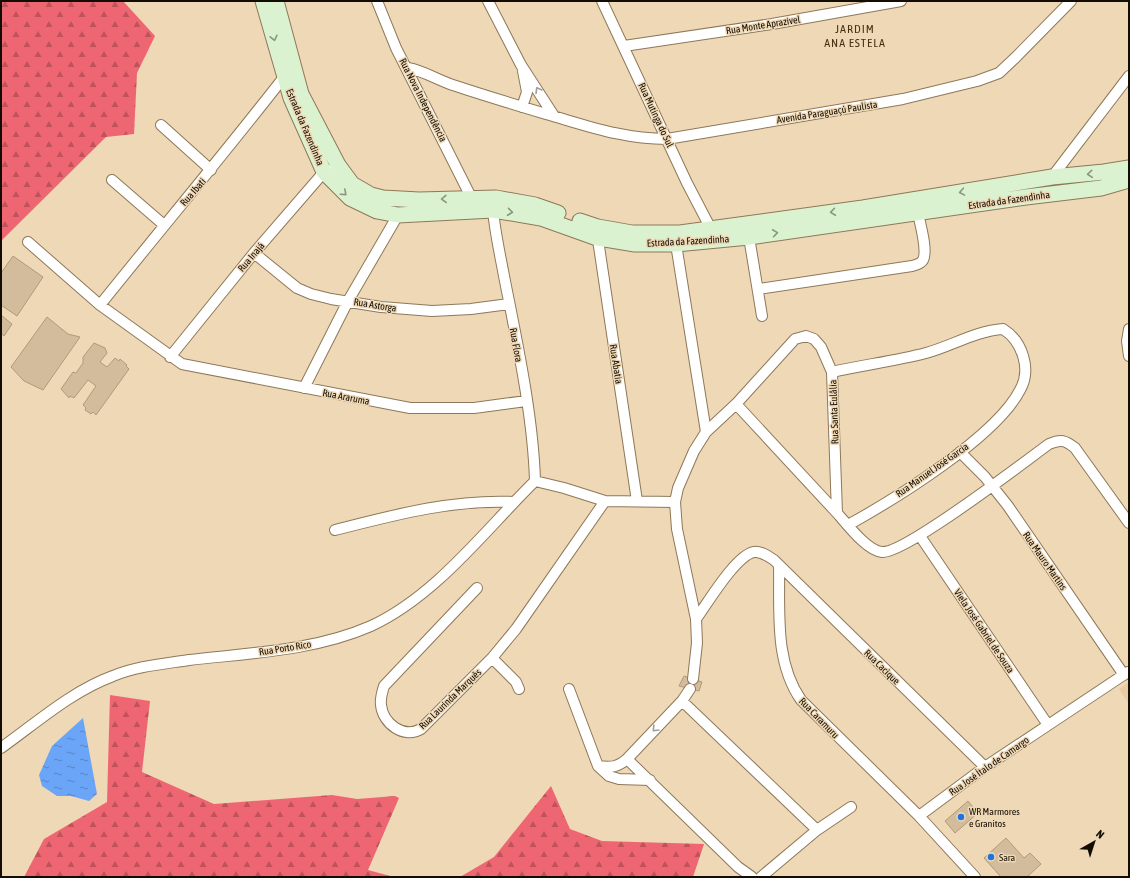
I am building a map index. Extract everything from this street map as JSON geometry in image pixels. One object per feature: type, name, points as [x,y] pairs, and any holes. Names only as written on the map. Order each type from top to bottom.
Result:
[{"type":"main road","name":"Estrada da Fazendinha","points":[[263,1],[291,98],[324,172],[350,198],[378,211],[398,215],[475,204],[496,198],[535,205],[598,232],[653,234],[711,229],[863,208],[1052,177],[1129,168]]},
{"type":"main road","name":"Estrada da Fazendinha","points":[[276,1],[301,94],[338,165],[352,184],[371,196],[398,200],[475,204],[493,210],[541,218],[598,232],[635,244],[676,244],[749,237],[1101,188],[1129,180]]},
{"type":"street","name":"Rua Nova Independência","points":[[377,1],[396,48],[408,68],[475,204]]},
{"type":"street","points":[[488,1],[521,65],[550,115]]},
{"type":"street","name":"Rua Mutinga do Sul","points":[[602,1],[711,229]]},
{"type":"street","name":"Rua Monte Aprazivel","points":[[624,46],[741,29],[901,1]]},
{"type":"street","name":"Avenida Paraguaçú Paulista","points":[[408,68],[522,107],[631,138],[667,139],[903,99],[977,81],[999,73],[1071,1]]},
{"type":"street","points":[[521,65],[527,92],[522,107]]},
{"type":"street","points":[[1052,177],[1129,76]]},
{"type":"street","name":"Rua Ibati","points":[[100,305],[164,225],[211,170],[284,77]]},
{"type":"street","points":[[417,87],[433,77]]},
{"type":"street","points":[[161,124],[211,170]]},
{"type":"street","name":"Rua Inajá","points":[[170,357],[254,253],[324,172],[338,165]]},
{"type":"street","points":[[112,180],[164,225]]},
{"type":"street","name":"Rua Flora","points":[[493,210],[497,247],[509,304],[526,401],[534,454],[535,481]]},
{"type":"street","points":[[759,289],[912,266],[919,263],[923,260],[924,253],[918,213]]},
{"type":"street","points":[[304,388],[348,301],[398,215]]},
{"type":"street","name":"Rua Abatia","points":[[598,232],[637,501]]},
{"type":"street","points":[[749,237],[759,289],[762,316]]},
{"type":"street","name":"Rua Araruma","points":[[28,242],[100,305],[170,357],[182,364],[410,408],[474,408],[526,401]]},
{"type":"street","points":[[676,244],[706,432]]},
{"type":"street","name":"Rua Astorga","points":[[254,253],[297,288],[311,294],[381,307],[432,311],[471,309],[509,304]]},
{"type":"street","name":"Rua Manuel José Garcia","points":[[832,372],[926,353],[953,345],[978,333],[1002,329],[1014,338],[1025,362],[1025,374],[1021,390],[1002,414],[960,452],[872,512],[848,524]]},
{"type":"street","points":[[1129,329],[1127,341],[1129,356]]},
{"type":"street","name":"Rua Santa Eulâlia","points":[[682,701],[692,684],[697,643],[696,619],[677,529],[675,502],[681,478],[694,451],[706,432],[736,404],[795,339],[806,336],[814,339],[821,347],[832,372],[837,513]]},
{"type":"street","points":[[736,404],[837,513],[873,549],[881,552],[898,549],[920,536],[1049,444],[1060,440],[1075,448],[1129,523]]},
{"type":"street","name":"Rua Mauro Martins","points":[[960,452],[992,485],[1126,673]]},
{"type":"street","points":[[535,481],[564,488],[605,501],[675,502]]},
{"type":"street","name":"Rua Porto Rico","points":[[1,748],[91,685],[113,675],[163,664],[311,645],[350,635],[372,625],[396,612],[436,580],[535,481]]},
{"type":"street","name":"Rua Laurinda Marquês","points":[[476,588],[384,686],[380,697],[381,706],[384,716],[395,728],[408,733],[415,733],[431,721],[492,658],[516,629],[605,501]]},
{"type":"street","points":[[335,530],[406,512],[478,502],[514,502]]},
{"type":"street","name":"Viela José Gabriel de Souza","points":[[920,536],[1048,725]]},
{"type":"street","name":"Rua Cacique","points":[[696,619],[733,568],[745,555],[755,552],[765,554],[779,565],[985,767]]},
{"type":"street","name":"Rua Caramuru","points":[[779,565],[782,655],[792,688],[822,722],[919,816]]},
{"type":"street","points":[[492,658],[516,682],[519,689]]},
{"type":"street","name":"Rua José Ítalo de Camargo","points":[[919,816],[985,767],[1126,673]]},
{"type":"street","points":[[569,689],[598,766],[609,776],[619,779],[650,780]]},
{"type":"street","points":[[598,766],[610,768],[620,765],[628,759],[682,701],[817,830]]},
{"type":"street","points":[[628,759],[738,867],[752,877]]},
{"type":"street","points":[[761,877],[817,830],[851,807]]},
{"type":"street","points":[[919,816],[975,877]]},
{"type":"shaded area","points":[[1129,682],[1129,704],[1119,689]]},
{"type":"green space","points":[[1,1],[123,1],[155,36],[137,73],[134,134],[106,137],[1,241]]},
{"type":"green space","points":[[110,695],[150,701],[142,772],[214,804],[332,795],[357,799],[395,796],[399,798],[368,870],[394,877],[24,877],[44,839],[107,802]]},
{"type":"green space","points":[[551,786],[570,829],[602,841],[704,844],[693,877],[460,877],[494,857]]},
{"type":"water","points":[[83,718],[97,794],[89,801],[71,796],[57,796],[42,786],[39,775],[52,746]]},
{"type":"building","points":[[13,256],[43,277],[17,316],[1,305],[1,273]]},
{"type":"building","points":[[1,315],[12,324],[4,336],[1,333]]},
{"type":"building","points":[[47,317],[68,334],[80,337],[43,390],[24,381],[11,367]]},
{"type":"building","points":[[94,343],[105,348],[107,353],[100,362],[107,367],[115,358],[119,361],[120,359],[129,369],[96,415],[93,412],[91,414],[85,410],[86,408],[83,405],[96,386],[88,380],[74,398],[70,396],[69,398],[61,389],[73,372],[76,373],[83,363],[83,357]]},
{"type":"building","points":[[684,676],[702,682],[699,691],[679,686]]},
{"type":"building","name":"WR Marmores e Granitos","points":[[968,801],[978,813],[955,833],[945,821]]},
{"type":"building","points":[[1006,838],[1024,858],[1030,853],[1041,864],[1027,877],[1001,877],[984,858]]},
{"type":"place","name":"WR Marmores e Granitos","points":[[961,817]]},
{"type":"place","name":"Sara","points":[[991,857]]},
{"type":"district","name":"JARDIM ANA ESTELA","points":[[855,36]]}]
